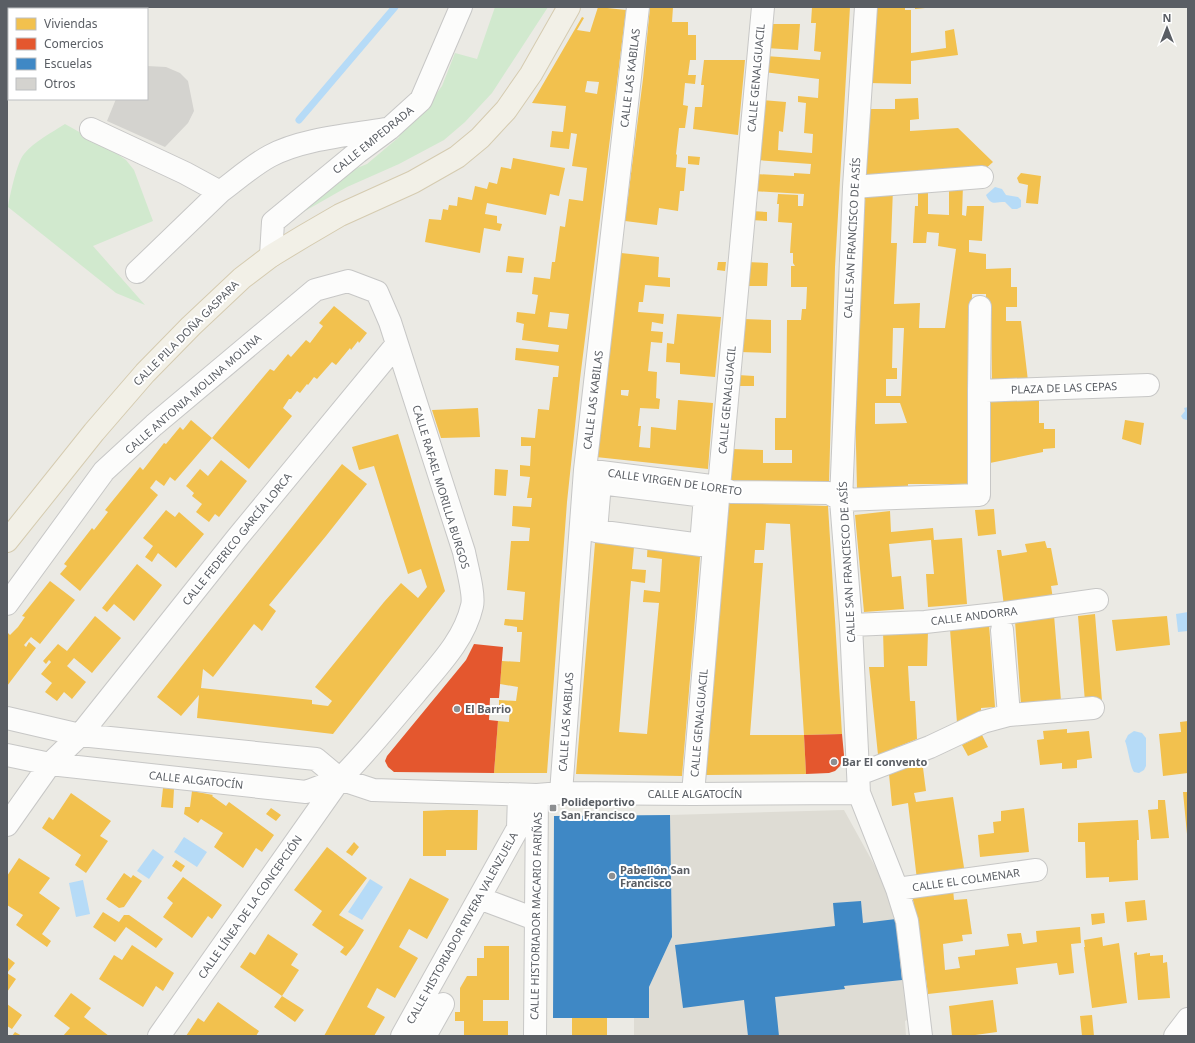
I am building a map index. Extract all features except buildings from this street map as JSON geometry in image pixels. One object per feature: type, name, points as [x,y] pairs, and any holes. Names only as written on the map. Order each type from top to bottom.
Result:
[{"type":"main road","name":"CALLE PILA DOÑA GASPARA","points":[[7,541],[94,432],[145,373],[191,326],[242,278],[271,256],[340,216],[413,182],[457,157],[480,138],[506,110],[531,74],[569,7]]},
{"type":"street","name":"CALLE EMPEDRADA","points":[[271,256],[273,222],[358,152],[389,129],[422,100],[461,7]]},
{"type":"street","name":"CALLE LAS KABILAS","points":[[561,793],[585,470],[638,7]]},
{"type":"street","name":"CALLE GENALGUACIL","points":[[693,794],[719,487],[763,7]]},
{"type":"street","name":"CALLE SAN FRANCISCO DE ASÍS","points":[[866,7],[854,187],[842,500],[851,625],[859,784],[897,889],[906,921],[920,1036]]},
{"type":"street","points":[[91,129],[185,173],[220,192]]},
{"type":"street","points":[[137,272],[220,192],[269,156],[291,147],[341,136],[389,129]]},
{"type":"street","points":[[854,187],[982,177]]},
{"type":"street","name":"CALLE ANTONIA MOLINA MOLINA","points":[[7,604],[104,471],[154,425],[315,290],[348,282],[377,292],[390,322],[397,344]]},
{"type":"street","points":[[979,391],[980,307]]},
{"type":"street","name":"CALLE FEDERICO GARCÍA LORCA","points":[[80,735],[237,538],[397,344]]},
{"type":"street","name":"CALLE RAFAEL MORILLA BURGOS","points":[[340,778],[366,752],[455,646],[467,624],[473,604],[464,552],[397,344]]},
{"type":"street","name":"PLAZA DE LAS CEPAS","points":[[979,391],[1148,385]]},
{"type":"street","name":"CALLE VIRGEN DE LORETO","points":[[585,470],[719,487],[731,492],[829,494],[842,500],[979,495],[979,391]]},
{"type":"street","points":[[600,483],[705,496],[701,545],[596,531],[600,483]]},
{"type":"street","name":"CALLE ANDORRA","points":[[851,625],[925,622],[1006,613],[1098,600]]},
{"type":"street","points":[[1002,630],[1010,715]]},
{"type":"street","points":[[859,784],[930,747],[983,722],[1010,715],[1093,708]]},
{"type":"street","name":"CALLE ALGATOCÍN","points":[[7,718],[80,735],[316,759],[340,778],[373,790],[528,795],[561,793],[693,794],[859,784]]},
{"type":"street","points":[[7,825],[50,764],[80,735]]},
{"type":"street","name":"CALLE ALGATOCÍN","points":[[7,755],[50,764],[306,792],[340,778]]},
{"type":"street","name":"CALLE LÍNEA DE LA CONCEPCIÓN","points":[[159,1036],[340,778]]},
{"type":"street","name":"CALLE HISTORIADOR RIVERA VALENZUELA","points":[[402,1036],[518,828],[528,795]]},
{"type":"street","name":"CALLE HISTORIADOR MACARIO FARIÑAS","points":[[528,795],[535,919],[535,1036]]},
{"type":"street","name":"CALLE EL COLMENAR","points":[[897,889],[1036,870]]},
{"type":"street","points":[[479,898],[535,919]]},
{"type":"street","points":[[425,1036],[443,1004],[444,1036]]},
{"type":"street","points":[[1175,1036],[1188,1019]]},
{"type":"shaded area","points":[[844,810],[898,908],[911,1018],[905,1021],[906,1036],[634,1036],[634,1018],[649,1018],[649,987],[672,937],[670,815]]},
{"type":"green space","points":[[495,7],[548,7],[492,93],[465,122],[444,140],[399,164],[347,187],[298,215],[352,170],[367,164],[399,137],[402,127],[419,113],[442,86],[455,53],[477,59]]},
{"type":"green space","points":[[65,124],[113,151],[126,160],[134,170],[153,221],[93,246],[145,305],[116,293],[8,207],[16,171],[21,158],[28,149],[38,141]]},
{"type":"water","points":[[995,187],[1002,189],[1006,195],[1018,197],[1021,200],[1021,207],[1012,209],[1005,202],[994,203],[990,201],[986,195]]},
{"type":"water","points":[[1188,407],[1188,424],[1187,420],[1183,419],[1181,416],[1185,411],[1184,408]]},
{"type":"water","points":[[1188,612],[1188,631],[1178,632],[1176,614]]},
{"type":"water","points":[[1134,731],[1142,733],[1146,738],[1146,766],[1144,770],[1139,773],[1134,772],[1133,770],[1125,741],[1128,735]]},
{"type":"water","points":[[184,837],[207,852],[197,867],[174,852]]},
{"type":"water","points":[[153,849],[164,857],[149,879],[137,871]]},
{"type":"water","points":[[370,879],[383,887],[362,920],[348,912]]},
{"type":"water","points":[[83,880],[90,914],[76,917],[69,883]]},
{"type":"waterway","points":[[299,120],[395,7]]},
{"type":"place","name":"El Barrio","points":[[457,709]]},
{"type":"place","name":"Bar El convento","points":[[834,762]]},
{"type":"place","name":"Polideportivo San Francisco","points":[[553,808]]},
{"type":"place","name":"Pabellón San Francisco","points":[[612,876]]}]
